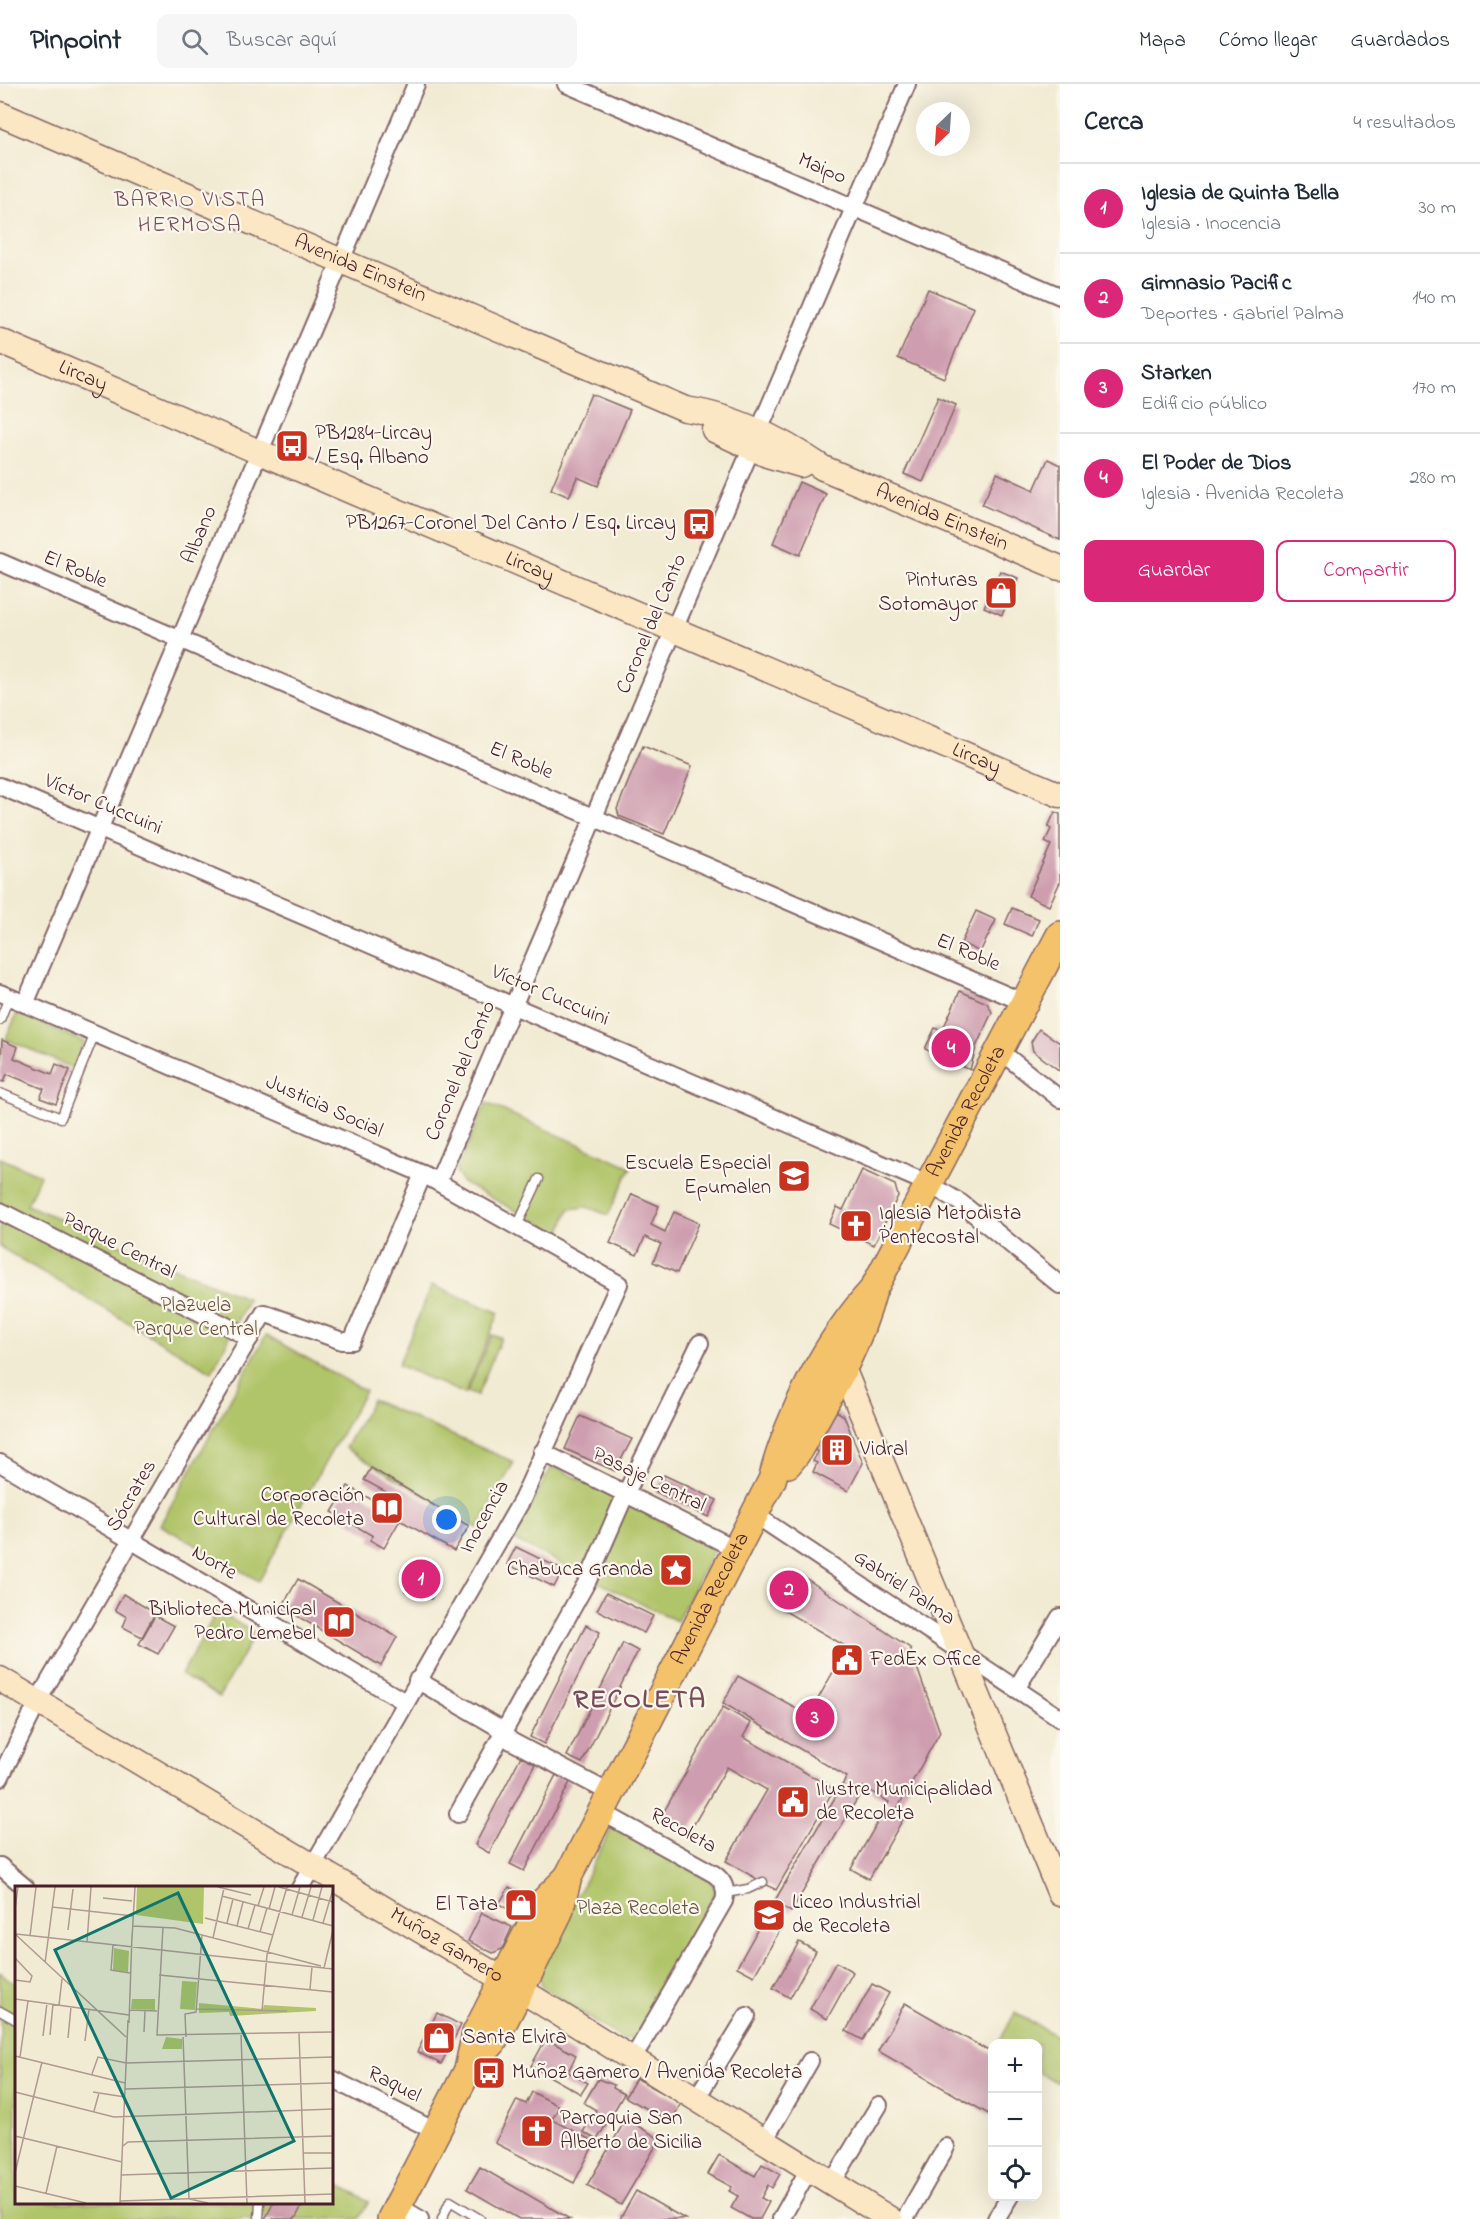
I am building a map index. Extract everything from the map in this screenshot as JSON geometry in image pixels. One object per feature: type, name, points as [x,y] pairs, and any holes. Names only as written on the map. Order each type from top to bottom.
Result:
[{"type":"main road","name":"Avenida Recoleta","points":[[772,1480],[796,1454],[843,1369],[863,1327],[873,1290],[999,1051],[1057,948]]},
{"type":"main road","name":"Avenida Recoleta","points":[[403,2214],[437,2132],[468,2070],[476,2033],[512,1985],[543,1902],[568,1877],[772,1480],[781,1446],[833,1342],[847,1318],[873,1290]]},
{"type":"street","name":"Albano","points":[[25,1004],[416,84]]},
{"type":"street","name":"Maipo","points":[[566,84],[1060,296]]},
{"type":"street","name":"Coronel del Canto","points":[[438,1182],[907,84]]},
{"type":"street","name":"Avenida Einstein","points":[[0,114],[685,409],[715,415],[756,440],[791,447],[823,468],[1060,568]]},
{"type":"street","name":"Lircay","points":[[0,341],[1060,795]]},
{"type":"street","name":"El Roble","points":[[0,562],[1025,1003]]},
{"type":"street","name":"Víctor Cuccuini","points":[[0,786],[929,1184],[961,1203],[1060,1285]]},
{"type":"street","name":"Justicia Social","points":[[4,995],[423,1174],[619,1284]]},
{"type":"street","points":[[999,1051],[1060,1100]]},
{"type":"street","name":"Sócrates","points":[[0,1778],[38,1701],[264,1313],[342,1341],[352,1341],[423,1174]]},
{"type":"street","name":"Parque Central","points":[[0,1211],[250,1338]]},
{"type":"street","name":"Inocencia","points":[[301,1886],[417,1680],[514,1515],[619,1284]]},
{"type":"street","points":[[833,1342],[1060,1894]]},
{"type":"street","points":[[458,1815],[588,1580],[626,1493],[700,1343]]},
{"type":"street","name":"Pasaje Central","points":[[542,1452],[736,1549]]},
{"type":"street","name":"Norte","points":[[0,1463],[405,1702]]},
{"type":"street","name":"Gabriel Palma","points":[[754,1514],[1060,1718]]},
{"type":"street","points":[[1016,1689],[1060,1617]]},
{"type":"street","name":"Muñoz Gamero","points":[[0,1679],[512,1985],[890,2219]]},
{"type":"street","points":[[417,1680],[496,1726],[511,1741],[605,1802]]},
{"type":"street","name":"Recoleta","points":[[605,1802],[714,1874],[722,1881],[726,1893]]},
{"type":"street","points":[[0,1866],[25,1886]]},
{"type":"street","points":[[632,2060],[721,1907],[726,1893]]},
{"type":"street","points":[[696,2099],[747,2016]]},
{"type":"street","points":[[764,2141],[810,2061]]},
{"type":"street","name":"Raquel","points":[[333,2080],[437,2132]]},
{"type":"street","points":[[832,2183],[879,2105]]},
{"type":"street","points":[[905,2219],[946,2147]]},
{"type":"street","points":[[781,2219],[809,2169]]},
{"type":"street","points":[[996,2219],[1007,2201]]},
{"type":"lane","points":[[0,1020],[4,995]]},
{"type":"lane","points":[[0,1093],[61,1118],[95,1033]]},
{"type":"lane","points":[[517,1226],[539,1179]]},
{"type":"lane","points":[[726,1893],[748,1889],[763,1882]]},
{"type":"lane","points":[[0,2011],[15,2019]]},
{"type":"lane","points":[[442,2219],[450,2201],[480,2219]]},
{"type":"lane","points":[[259,2219],[260,2204]]},
{"type":"green space","points":[[17,1013],[84,1042],[73,1068],[6,1039]]},
{"type":"green space","points":[[486,1103],[631,1167],[608,1215],[587,1207],[569,1209],[560,1234],[463,1183],[456,1172]]},
{"type":"green space","name":"Plazuela Parque Central","points":[[0,1158],[40,1175],[27,1205],[248,1299],[212,1372],[0,1247]]},
{"type":"green space","points":[[432,1285],[499,1313],[465,1394],[398,1365]]},
{"type":"green space","points":[[266,1335],[365,1391],[259,1581],[160,1525]]},
{"type":"green space","points":[[492,1335],[501,1338],[477,1396],[467,1392]]},
{"type":"green space","points":[[372,1400],[514,1462],[478,1528],[345,1448]]},
{"type":"green space","points":[[555,1467],[715,1547],[677,1621],[513,1540],[551,1468]]},
{"type":"green space","points":[[217,1611],[255,1633],[219,1697],[181,1675]]},
{"type":"green space","name":"Plaza Recoleta","points":[[613,1825],[712,1881],[716,1891],[636,2036],[623,2040],[542,1987],[539,1971]]},
{"type":"green space","points":[[0,1972],[15,1984],[15,2204],[333,2204],[333,2182],[369,2201],[359,2219],[0,2219]]},
{"type":"green space","points":[[1015,2013],[1060,2038],[1058,2083],[1042,2074],[1042,2039],[1000,2039]]},
{"type":"building","points":[[928,289],[974,308],[944,378],[898,358]]},
{"type":"building","points":[[591,394],[630,410],[598,486],[577,477],[569,497],[551,489]]},
{"type":"building","points":[[938,397],[956,405],[923,482],[904,474]]},
{"type":"building","points":[[1048,459],[1060,465],[1060,540],[982,505],[997,473],[1034,490]]},
{"type":"building","points":[[799,482],[826,494],[800,555],[773,543]]},
{"type":"building","name":"Pinturas Sotomayor","points":[[1000,571],[1018,578],[1002,615],[984,607]]},
{"type":"building","points":[[643,746],[692,766],[664,834],[619,816],[617,809]]},
{"type":"building","points":[[1055,812],[1060,814],[1060,882],[1049,906],[1028,896],[1051,845],[1045,842],[1051,829],[1048,827]]},
{"type":"building","points":[[1012,908],[1039,919],[1032,936],[1005,924]]},
{"type":"building","points":[[976,911],[996,920],[980,952],[961,943]]},
{"type":"building","points":[[960,991],[987,1003],[992,1012],[976,1047],[970,1070],[925,1049],[935,1028],[942,1031]]},
{"type":"building","points":[[1039,1029],[1060,1043],[1060,1071],[1033,1051],[1031,1042]]},
{"type":"building","points":[[2,1040],[18,1047],[14,1058],[52,1074],[56,1064],[70,1070],[56,1104],[40,1098],[44,1089],[7,1074],[4,1082],[0,1081]]},
{"type":"building","points":[[862,1170],[895,1185],[898,1196],[874,1245],[829,1224],[837,1207],[843,1210]]},
{"type":"building","points":[[632,1194],[659,1206],[651,1225],[665,1232],[674,1212],[699,1223],[677,1273],[653,1262],[661,1244],[645,1237],[637,1255],[610,1243]]},
{"type":"building","name":"Vidral","points":[[836,1411],[844,1416],[863,1463],[848,1491],[813,1472],[817,1463],[813,1461],[818,1452],[814,1449]]},
{"type":"building","points":[[580,1416],[632,1439],[615,1471],[565,1449]]},
{"type":"building","name":"Corporación Cultural de Recoleta","points":[[371,1468],[469,1526],[454,1551],[400,1520],[384,1548],[370,1540],[373,1536],[332,1512],[348,1486],[379,1504],[386,1492],[364,1480]]},
{"type":"building","points":[[664,1475],[717,1500],[708,1517],[656,1492]]},
{"type":"building","points":[[516,1547],[563,1570],[554,1587],[507,1564]]},
{"type":"building","points":[[408,1563],[430,1575],[431,1581],[438,1585],[431,1599],[424,1595],[417,1598],[405,1591],[413,1577],[403,1571]]},
{"type":"building","points":[[801,1575],[910,1648],[940,1732],[898,1807],[907,1812],[869,1879],[851,1869],[889,1802],[864,1787],[791,1912],[774,1902],[847,1777],[723,1703],[738,1676],[809,1715],[847,1647],[771,1603],[786,1577],[790,1579]]},
{"type":"building","name":"Biblioteca Municipal Pedro Lemebel","points":[[298,1579],[397,1637],[381,1666],[282,1607]]},
{"type":"building","points":[[606,1593],[653,1616],[644,1633],[597,1610]]},
{"type":"building","points":[[123,1594],[155,1613],[142,1637],[123,1627],[127,1617],[115,1610]]},
{"type":"building","points":[[155,1616],[174,1626],[158,1654],[139,1644]]},
{"type":"building","points":[[586,1625],[600,1632],[544,1744],[530,1737]]},
{"type":"building","points":[[623,1643],[638,1651],[582,1763],[567,1756]]},
{"type":"building","name":"Ilustre Municipalidad de Recoleta","points":[[723,1707],[751,1723],[743,1737],[834,1789],[776,1890],[726,1861],[767,1790],[727,1767],[690,1831],[662,1815]]},
{"type":"building","points":[[521,1756],[535,1764],[489,1853],[475,1845]]},
{"type":"building","points":[[556,1775],[570,1782],[524,1871],[510,1864]]},
{"type":"building","points":[[509,1887],[530,1899],[520,1916],[499,1904]]},
{"type":"building","points":[[482,1913],[512,1927],[502,1949],[493,1953],[468,1941]]},
{"type":"building","points":[[763,1920],[780,1930],[754,1976],[737,1967]]},
{"type":"building","points":[[799,1942],[816,1951],[790,1998],[773,1988]]},
{"type":"building","points":[[836,1962],[853,1972],[827,2019],[810,2009]]},
{"type":"building","points":[[872,1984],[889,1993],[863,2040],[846,2031]]},
{"type":"building","points":[[905,2003],[988,2051],[988,2114],[878,2051]]},
{"type":"building","name":"Santa Elvira","points":[[437,2013],[461,2025],[441,2064],[417,2052]]},
{"type":"building","points":[[546,2039],[576,2055],[568,2072],[588,2083],[581,2094],[531,2066]]},
{"type":"building","points":[[636,2078],[681,2103],[671,2122],[625,2097]]},
{"type":"building","points":[[598,2079],[614,2085],[613,2088],[624,2094],[597,2140],[583,2132],[596,2110],[584,2103]]},
{"type":"building","name":"Parroquia San Alberto de Sicilia","points":[[532,2092],[559,2106],[552,2120],[595,2142],[574,2183],[495,2143],[517,2100],[526,2104]]},
{"type":"building","points":[[626,2119],[660,2139],[621,2205],[587,2185]]},
{"type":"building","points":[[719,2155],[755,2176],[762,2164],[780,2174],[772,2188],[768,2185],[761,2198],[769,2202],[760,2219],[751,2219],[731,2208],[738,2196],[729,2191],[732,2187],[708,2174]]},
{"type":"building","points":[[480,2167],[570,2219],[519,2219],[467,2189]]},
{"type":"building","points":[[636,2191],[685,2219],[620,2219]]},
{"type":"building","points":[[273,2204],[303,2204],[295,2219],[265,2219]]},
{"type":"place","name":"PB1284-Lircay / Esq. Albano","points":[[292,446]]},
{"type":"place","name":"PB1267-Coronel Del Canto / Esq. Lircay","points":[[699,524]]},
{"type":"place","name":"Pinturas Sotomayor","points":[[1001,593]]},
{"type":"place","name":"El Poder de Dios","points":[[951,1048]]},
{"type":"place","name":"Escuela Especial Epumalen","points":[[794,1176]]},
{"type":"place","name":"Iglesia Metodista Pentecostal","points":[[856,1226]]},
{"type":"place","name":"Vidral","points":[[837,1450]]},
{"type":"place","name":"Corporación Cultural de Recoleta","points":[[387,1508]]},
{"type":"place","name":"Chabuca Granda","points":[[676,1570]]},
{"type":"place","name":"Iglesia de Quinta Bella","points":[[421,1579]]},
{"type":"place","name":"Gimnasio Pacific","points":[[789,1590]]},
{"type":"place","name":"Biblioteca Municipal Pedro Lemebel","points":[[339,1622]]},
{"type":"place","name":"FedEx Office","points":[[847,1660]]},
{"type":"place","name":"Starken","points":[[815,1718]]},
{"type":"place","name":"Ilustre Municipalidad de Recoleta","points":[[793,1802]]},
{"type":"place","name":"El Tata","points":[[521,1905]]},
{"type":"place","name":"Liceo Industrial de Recoleta","points":[[769,1915]]},
{"type":"place","name":"Santa Elvira","points":[[439,2038]]},
{"type":"place","name":"Muñoz Gamero / Avenida Recoleta","points":[[489,2073]]},
{"type":"place","name":"Parroquia San Alberto de Sicilia","points":[[537,2131]]},
{"type":"district","name":"BARRIO VISTA HERMOSA","points":[[190,214]]},
{"type":"district","name":"RECOLETA","points":[[640,1700]]}]
